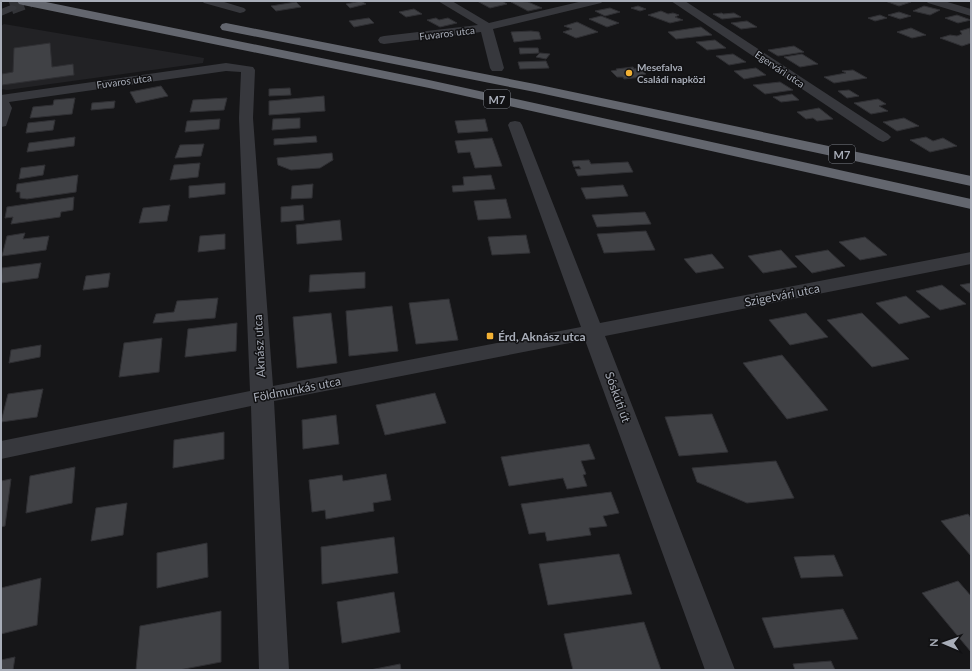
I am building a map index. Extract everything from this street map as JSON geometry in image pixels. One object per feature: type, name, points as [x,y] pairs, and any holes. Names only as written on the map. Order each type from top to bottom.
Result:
[{"type":"highway","name":"M7","points":[[12,7],[452,89],[971,204]]},
{"type":"highway","name":"M7","points":[[216,25],[535,88],[971,181]]},
{"type":"street","points":[[208,1],[240,10]]},
{"type":"street","points":[[444,1],[482,23],[486,27],[497,68]]},
{"type":"street","name":"Fuvaros utca","points":[[384,40],[474,30],[597,1]]},
{"type":"street","name":"Egervári utca","points":[[677,1],[883,137]]},
{"type":"street","points":[[932,1],[971,13]]},
{"type":"street","name":"Fuvaros utca","points":[[1,100],[226,67],[248,70]]},
{"type":"street","name":"Aknász utca","points":[[248,70],[246,118],[262,396],[274,670]]},
{"type":"street","points":[[1,100],[5,108],[1,123]]},
{"type":"street","name":"Sóskúti út","points":[[515,125],[720,670]]},
{"type":"street","name":"Szigetvári utca","points":[[593,331],[971,258]]},
{"type":"street","name":"Földmunkás utca","points":[[1,450],[262,396],[593,331]]},
{"type":"shaded area","points":[[4,24],[204,58],[203,63],[7,90],[1,89],[1,26]]},
{"type":"building","points":[[361,1],[366,4],[350,8],[346,4]]},
{"type":"building","points":[[477,1],[502,1],[507,4],[490,8]]},
{"type":"building","points":[[885,1],[906,1],[911,2],[899,6]]},
{"type":"building","points":[[296,2],[301,7],[276,11],[271,6]]},
{"type":"building","points":[[511,2],[528,2],[542,8],[528,11]]},
{"type":"building","points":[[638,6],[646,9],[640,11],[631,8]]},
{"type":"building","points":[[924,6],[940,10],[930,15],[913,11]]},
{"type":"building","points":[[610,8],[620,12],[605,16],[595,11]]},
{"type":"building","points":[[414,9],[422,14],[406,17],[399,12]]},
{"type":"building","points":[[661,11],[668,14],[673,13],[679,15],[675,17],[683,20],[670,23],[648,15]]},
{"type":"building","points":[[899,12],[911,16],[900,19],[888,15]]},
{"type":"building","points":[[734,13],[741,17],[722,19],[713,14]]},
{"type":"building","points":[[880,15],[887,18],[875,21],[868,18]]},
{"type":"building","points":[[957,15],[971,20],[958,23],[945,18]]},
{"type":"building","points":[[601,16],[619,23],[607,27],[589,19]]},
{"type":"building","points":[[369,18],[374,23],[354,27],[349,21]]},
{"type":"building","points":[[436,18],[439,20],[448,18],[457,23],[440,27],[427,20]]},
{"type":"building","points":[[747,21],[757,27],[741,29],[731,23]]},
{"type":"building","points":[[577,22],[598,32],[576,38],[563,32],[572,29],[564,26]]},
{"type":"building","points":[[701,27],[712,35],[676,39],[668,32]]},
{"type":"building","points":[[911,28],[926,35],[912,38],[897,32]]},
{"type":"building","points":[[970,28],[971,43],[962,46],[940,38],[950,35],[957,36],[962,34],[960,31]]},
{"type":"building","points":[[511,32],[539,32],[541,39],[514,42]]},
{"type":"building","points":[[715,40],[726,48],[707,50],[696,42]]},
{"type":"building","points":[[50,43],[52,67],[73,64],[74,75],[2,85],[2,74],[13,72],[14,48]]},
{"type":"building","points":[[794,46],[804,52],[778,56],[768,50]]},
{"type":"building","points":[[519,48],[538,48],[539,53],[520,54]]},
{"type":"building","points":[[540,53],[550,54],[546,59],[536,57]]},
{"type":"building","points":[[733,54],[746,62],[729,65],[716,56]]},
{"type":"building","points":[[802,54],[818,64],[800,67],[784,57]]},
{"type":"building","points":[[546,61],[549,68],[520,69],[518,62]]},
{"type":"building","name":"Mesefalva Családi napközi","points":[[633,67],[634,69],[640,68],[646,74],[641,75],[642,77],[624,79],[623,77],[617,77],[611,71],[617,70],[616,69]]},
{"type":"building","points":[[756,68],[766,75],[744,79],[734,71]]},
{"type":"building","points":[[853,70],[867,78],[834,83],[824,77],[846,73],[842,71]]},
{"type":"building","points":[[780,82],[793,90],[765,94],[753,85]]},
{"type":"building","points":[[161,86],[168,96],[136,103],[130,92]]},
{"type":"building","points":[[290,88],[291,95],[269,96],[269,89]]},
{"type":"building","points":[[849,90],[859,96],[847,98],[838,91]]},
{"type":"building","points":[[792,94],[799,100],[781,102],[773,97]]},
{"type":"building","points":[[324,96],[325,111],[269,115],[269,101]]},
{"type":"building","points":[[75,98],[72,114],[30,118],[33,107],[53,105],[54,100]]},
{"type":"building","points":[[227,98],[224,110],[190,112],[193,100]]},
{"type":"building","points":[[878,99],[886,104],[879,106],[888,111],[871,114],[854,103]]},
{"type":"building","points":[[115,101],[114,108],[91,110],[92,103]]},
{"type":"building","points":[[819,108],[833,119],[817,121],[813,118],[806,119],[797,112]]},
{"type":"building","points":[[300,118],[300,128],[272,130],[273,119]]},
{"type":"building","points":[[904,118],[919,126],[897,131],[883,122]]},
{"type":"building","points":[[220,119],[219,129],[185,132],[187,121]]},
{"type":"building","points":[[485,119],[488,131],[458,133],[455,121]]},
{"type":"building","points":[[55,120],[53,130],[26,133],[28,123]]},
{"type":"building","points":[[316,136],[317,142],[274,145],[274,139]]},
{"type":"building","points":[[75,137],[74,146],[27,152],[29,143]]},
{"type":"building","points":[[926,137],[933,141],[943,138],[957,146],[930,152],[910,140]]},
{"type":"building","points":[[492,138],[502,166],[475,168],[470,152],[458,153],[455,141]]},
{"type":"building","points":[[204,144],[201,156],[175,158],[180,145]]},
{"type":"building","points":[[332,153],[333,160],[320,168],[291,170],[278,165],[277,158]]},
{"type":"building","points":[[589,160],[591,164],[628,162],[633,172],[578,176],[575,169],[581,169],[579,166],[574,167],[572,161]]},
{"type":"building","points":[[200,163],[198,177],[170,180],[174,165]]},
{"type":"building","points":[[45,165],[43,175],[19,179],[21,168]]},
{"type":"building","points":[[78,175],[76,192],[27,199],[20,198],[20,192],[16,192],[17,184]]},
{"type":"building","points":[[491,175],[495,189],[453,192],[452,186],[464,185],[463,177]]},
{"type":"building","points":[[225,183],[225,194],[189,198],[189,186]]},
{"type":"building","points":[[313,184],[312,198],[291,199],[292,186]]},
{"type":"building","points":[[623,185],[628,196],[586,199],[581,188]]},
{"type":"building","points":[[74,197],[73,210],[61,212],[60,217],[11,224],[13,217],[5,218],[7,207]]},
{"type":"building","points":[[506,199],[511,218],[478,220],[474,201]]},
{"type":"building","points":[[170,205],[167,221],[139,223],[143,208]]},
{"type":"building","points":[[303,205],[304,220],[281,222],[281,207]]},
{"type":"building","points":[[645,212],[651,224],[597,227],[592,215]]},
{"type":"building","points":[[340,220],[342,240],[297,244],[296,225]]},
{"type":"building","points":[[646,231],[655,250],[604,253],[597,234]]},
{"type":"building","points":[[25,233],[23,239],[49,236],[46,250],[2,256],[7,236]]},
{"type":"building","points":[[225,234],[225,249],[198,252],[200,236]]},
{"type":"building","points":[[526,235],[530,253],[492,255],[488,237]]},
{"type":"building","points":[[865,237],[887,255],[860,260],[839,242]]},
{"type":"building","points":[[781,250],[797,267],[763,273],[748,256]]},
{"type":"building","points":[[828,250],[845,266],[812,273],[795,256]]},
{"type":"building","points":[[712,254],[724,268],[696,273],[684,259]]},
{"type":"building","points":[[41,263],[38,278],[1,283],[2,268]]},
{"type":"building","points":[[365,272],[365,288],[309,292],[310,275]]},
{"type":"building","points":[[110,273],[108,287],[83,290],[86,276]]},
{"type":"building","points":[[971,283],[971,294],[960,285]]},
{"type":"building","points":[[942,285],[966,304],[940,310],[916,291]]},
{"type":"building","points":[[906,296],[930,317],[899,324],[876,303]]},
{"type":"building","points":[[218,298],[215,318],[153,323],[156,314],[174,312],[177,301]]},
{"type":"building","points":[[449,299],[458,340],[416,344],[409,303]]},
{"type":"building","points":[[392,306],[398,351],[349,356],[346,311]]},
{"type":"building","points":[[331,313],[337,363],[297,368],[293,317]]},
{"type":"building","points":[[806,313],[828,337],[790,345],[769,320]]},
{"type":"building","points":[[862,313],[909,359],[872,367],[827,320]]},
{"type":"building","points":[[237,323],[236,351],[185,357],[188,329]]},
{"type":"building","points":[[162,338],[159,372],[119,377],[124,343]]},
{"type":"building","points":[[41,345],[40,357],[9,363],[11,350]]},
{"type":"building","points":[[782,355],[828,410],[787,419],[743,363]]},
{"type":"building","points":[[43,389],[37,417],[1,422],[8,394]]},
{"type":"building","points":[[435,393],[446,423],[385,435],[376,405]]},
{"type":"building","points":[[712,414],[728,452],[679,456],[665,417]]},
{"type":"building","points":[[336,415],[339,444],[303,449],[302,420]]},
{"type":"building","points":[[224,432],[224,459],[173,468],[174,440]]},
{"type":"building","points":[[589,444],[595,459],[581,461],[586,474],[583,475],[587,486],[567,489],[563,478],[509,486],[501,457]]},
{"type":"building","points":[[776,461],[794,498],[747,503],[697,482],[692,468]]},
{"type":"building","points":[[75,467],[72,503],[26,513],[30,476]]},
{"type":"building","points":[[386,474],[391,500],[373,503],[374,511],[326,519],[325,510],[312,512],[309,480],[342,475],[343,481]]},
{"type":"building","points":[[11,479],[5,526],[1,527],[1,481]]},
{"type":"building","points":[[611,492],[619,513],[603,516],[607,526],[589,528],[591,535],[547,541],[545,532],[529,534],[521,504]]},
{"type":"building","points":[[127,503],[123,535],[91,541],[96,508]]},
{"type":"building","points":[[968,514],[971,518],[971,556],[941,521]]},
{"type":"building","points":[[394,537],[398,573],[322,584],[321,547]]},
{"type":"building","points":[[207,543],[208,577],[157,588],[157,553]]},
{"type":"building","points":[[619,554],[632,594],[548,605],[539,564]]},
{"type":"building","points":[[834,555],[843,576],[801,578],[794,557]]},
{"type":"building","points":[[41,578],[37,625],[1,634],[1,588]]},
{"type":"building","points":[[958,581],[971,596],[971,652],[922,593]]},
{"type":"building","points":[[394,592],[400,632],[342,643],[337,602]]},
{"type":"building","points":[[843,609],[858,639],[774,648],[762,618]]},
{"type":"building","points":[[221,611],[221,662],[179,670],[136,670],[140,626]]},
{"type":"building","points":[[644,622],[661,670],[573,670],[564,634]]},
{"type":"building","points":[[15,657],[13,670],[1,670],[1,660]]},
{"type":"building","points":[[831,661],[835,670],[795,670],[793,664]]},
{"type":"building","points":[[400,664],[401,670],[370,670]]},
{"type":"tunnel","points":[[11,8],[30,1]]},
{"type":"place","name":"Mesefalva Családi napközi","points":[[629,73]]},
{"type":"place","name":"Érd, Aknász utca","points":[[490,336]]}]
